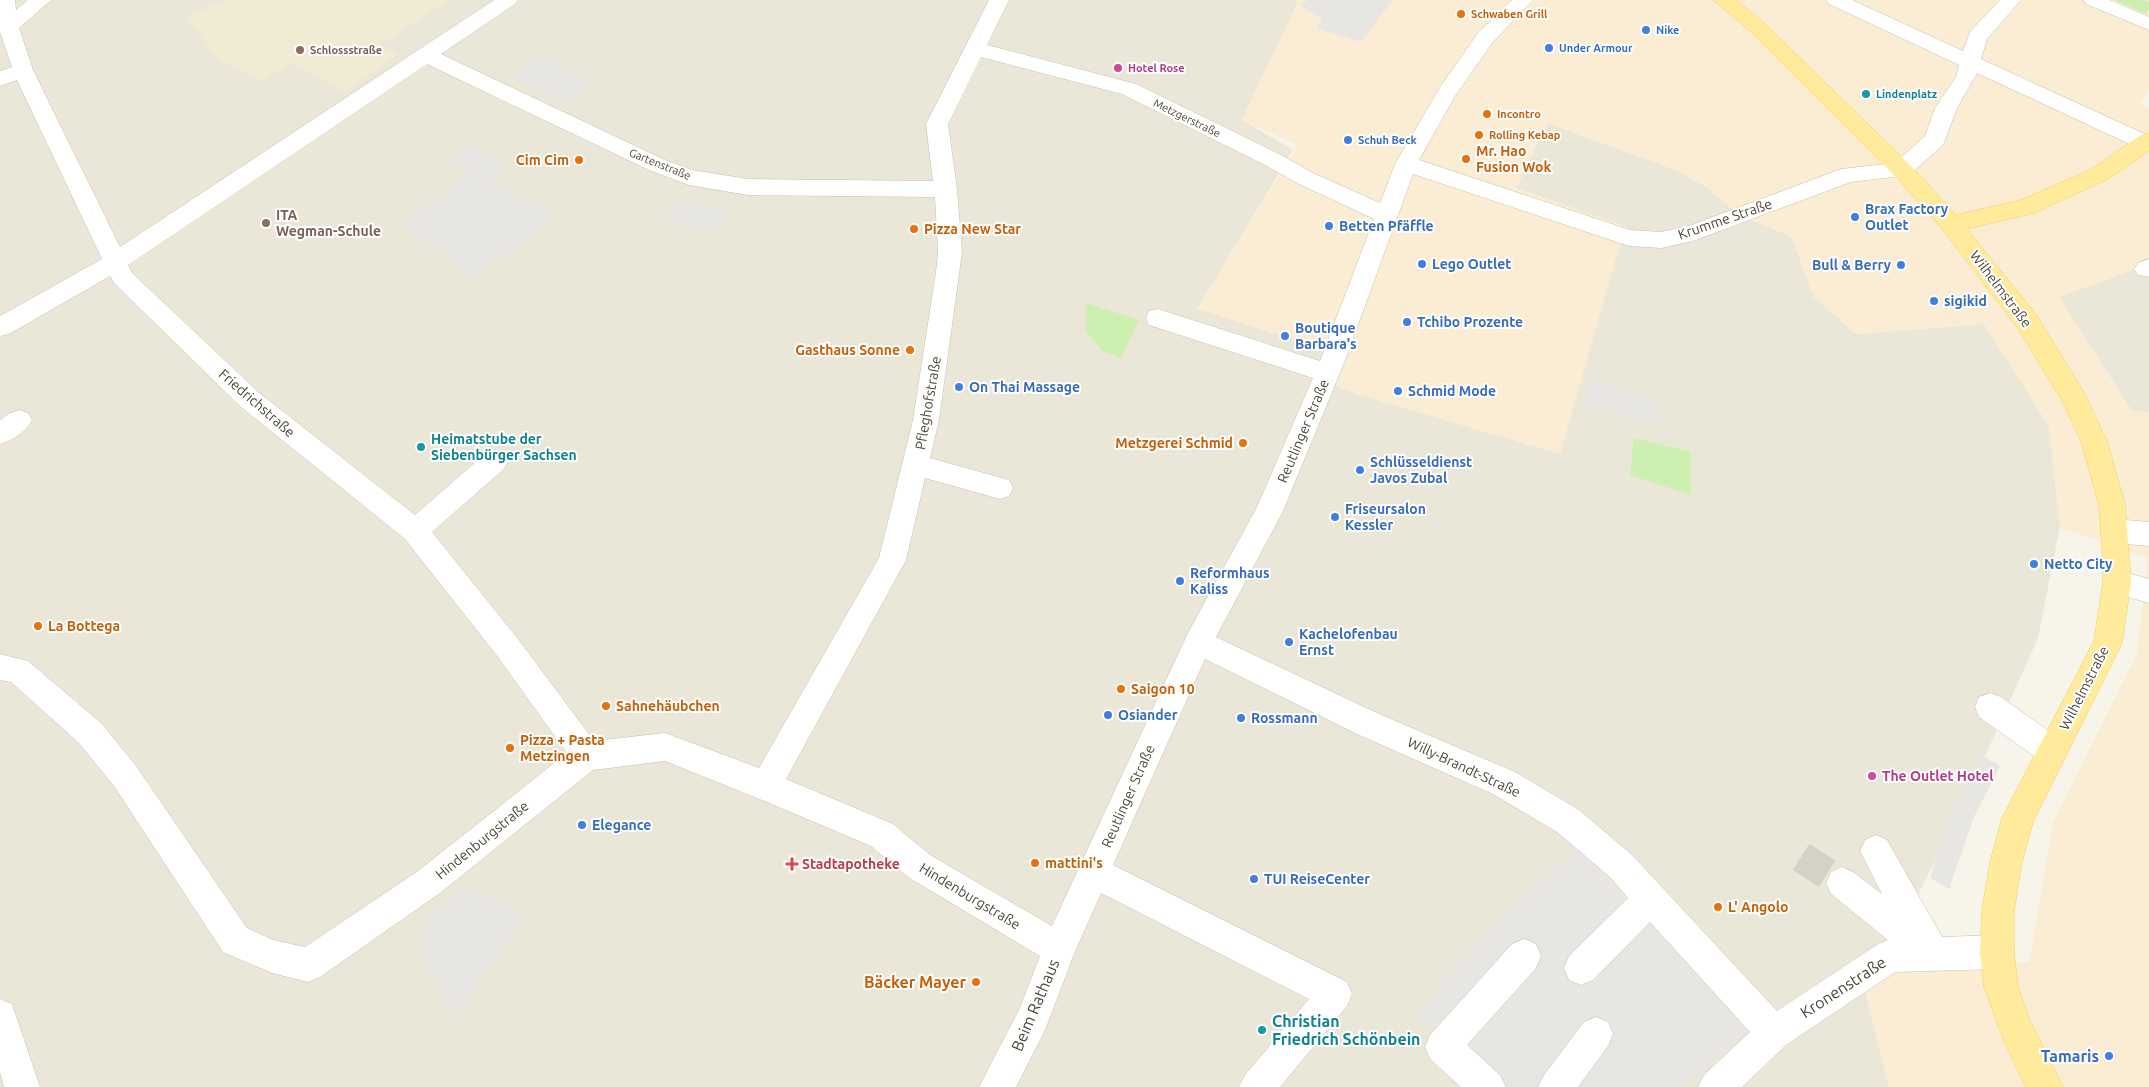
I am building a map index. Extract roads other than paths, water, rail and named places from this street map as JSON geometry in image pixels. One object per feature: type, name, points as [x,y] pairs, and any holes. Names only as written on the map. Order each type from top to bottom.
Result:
[{"type":"main road","points":[[1724,0],[1757,27],[1901,170]]},
{"type":"main road","points":[[1951,224],[2026,207],[2100,174],[2148,141]]},
{"type":"main road","name":"Wilhelmstraße","points":[[1901,170],[1951,224],[2028,323],[2083,414],[2112,505],[2117,582],[2108,643],[2018,818],[2006,862],[1998,911],[1997,952],[2001,986],[2016,1029],[2045,1087]]},
{"type":"street","name":"Friedrichstraße","points":[[5,0],[8,26],[22,70],[123,278],[230,382],[267,414],[415,532],[473,603],[587,756]]},
{"type":"street","points":[[8,26],[41,0]]},
{"type":"street","points":[[0,327],[115,262],[508,0]]},
{"type":"street","name":"Pfleghofstraße","points":[[766,786],[892,560],[926,420],[948,272],[950,252],[946,190],[937,124],[999,0]]},
{"type":"street","name":"Reutlinger Straße","points":[[1053,964],[1103,877],[1198,642],[1269,511],[1328,373],[1406,164],[1446,94],[1484,38],[1523,0]]},
{"type":"street","points":[[1836,0],[2148,141]]},
{"type":"street","points":[[1901,170],[1935,140],[1946,108],[1966,77],[1977,37],[2011,0]]},
{"type":"street","points":[[2093,0],[2149,24]]},
{"type":"street","name":"Metzgerstraße","points":[[976,49],[1129,90],[1273,160],[1305,178],[1386,216]]},
{"type":"street","name":"Gartenstraße","points":[[425,56],[637,156],[689,177],[748,187],[946,190]]},
{"type":"street","points":[[0,79],[22,70]]},
{"type":"street","name":"Krumme Straße","points":[[1406,164],[1629,238],[1661,240],[1693,233],[1848,174],[1901,170]]},
{"type":"street","points":[[1158,318],[1328,373]]},
{"type":"street","points":[[415,532],[495,461]]},
{"type":"street","points":[[916,465],[1000,488]]},
{"type":"street","points":[[2114,531],[2149,534]]},
{"type":"street","points":[[2117,582],[2149,591]]},
{"type":"street","name":"Willy-Brandt-Straße","points":[[1198,642],[1368,724],[1504,783],[1568,822],[1622,866],[1774,1032]]},
{"type":"street","name":"Hindenburgstraße","points":[[0,667],[18,670],[90,734],[125,776],[235,940],[272,956],[308,965],[429,882],[587,756],[665,747],[766,786],[882,835],[919,866],[1053,964]]},
{"type":"street","points":[[1990,707],[2052,751]]},
{"type":"street","points":[[1876,852],[1933,954]]},
{"type":"street","points":[[1103,877],[1335,994],[1257,1087]]},
{"type":"street","points":[[1842,883],[1933,954]]},
{"type":"street","points":[[1581,968],[1651,898]]},
{"type":"street","name":"Kronenstraße","points":[[1716,1087],[1774,1032],[1890,956],[1997,952]]},
{"type":"street","points":[[1488,1087],[1442,1048],[1524,956]]},
{"type":"street","name":"Beim Rathaus","points":[[997,1087],[1033,1018],[1053,964]]},
{"type":"street","points":[[0,1016],[22,1087]]},
{"type":"street","points":[[1556,1087],[1596,1034]]},
{"type":"tunnel","points":[[1801,857],[1842,883]]},
{"type":"place","name":"Schwaben Grill","points":[[1461,14]]},
{"type":"place","name":"Nike","points":[[1646,30]]},
{"type":"place","name":"Under Armour","points":[[1549,48]]},
{"type":"place","name":"Schlossstraße","points":[[300,50]]},
{"type":"place","name":"Hotel Rose","points":[[1118,68]]},
{"type":"place","name":"Lindenplatz","points":[[1866,94]]},
{"type":"place","name":"Incontro","points":[[1487,114]]},
{"type":"place","name":"Rolling Kebap","points":[[1479,135]]},
{"type":"place","name":"Schuh Beck","points":[[1348,140]]},
{"type":"place","name":"Mr. Hao Fusion Wok","points":[[1466,159]]},
{"type":"place","name":"Cim Cim","points":[[579,160]]},
{"type":"place","name":"Brax Factory Outlet","points":[[1855,217]]},
{"type":"place","name":"ITA Wegman-Schule","points":[[266,223]]},
{"type":"place","name":"Betten Pfäffle","points":[[1329,226]]},
{"type":"place","name":"Pizza New Star","points":[[914,229]]},
{"type":"place","name":"Lego Outlet","points":[[1422,264]]},
{"type":"place","name":"Bull & Berry","points":[[1901,265]]},
{"type":"place","name":"sigikid","points":[[1934,301]]},
{"type":"place","name":"Tchibo Prozente","points":[[1407,322]]},
{"type":"place","name":"Boutique Barbara's","points":[[1285,336]]},
{"type":"place","name":"Gasthaus Sonne","points":[[910,350]]},
{"type":"place","name":"On Thai Massage","points":[[959,387]]},
{"type":"place","name":"Schmid Mode","points":[[1398,391]]},
{"type":"place","name":"Metzgerei Schmid","points":[[1243,443]]},
{"type":"place","name":"Heimatstube der Siebenbürger Sachsen","points":[[421,447]]},
{"type":"place","name":"Schlüsseldienst Javos Zubal","points":[[1360,470]]},
{"type":"place","name":"Friseursalon Kessler","points":[[1335,517]]},
{"type":"place","name":"Netto City","points":[[2034,564]]},
{"type":"place","name":"Reformhaus Kaliss","points":[[1180,581]]},
{"type":"place","name":"La Bottega","points":[[38,626]]},
{"type":"place","name":"Kachelofenbau Ernst","points":[[1289,642]]},
{"type":"place","name":"Saigon 10","points":[[1121,689]]},
{"type":"place","name":"Sahnehäubchen","points":[[606,706]]},
{"type":"place","name":"Osiander","points":[[1108,715]]},
{"type":"place","name":"Rossmann","points":[[1241,718]]},
{"type":"place","name":"Pizza + Pasta Metzingen","points":[[510,748]]},
{"type":"place","name":"The Outlet Hotel","points":[[1872,776]]},
{"type":"place","name":"Elegance","points":[[582,825]]},
{"type":"place","name":"mattini's","points":[[1035,863]]},
{"type":"place","name":"Stadtapotheke","points":[[792,864]]},
{"type":"place","name":"TUI ReiseCenter","points":[[1254,879]]},
{"type":"place","name":"L' Angolo","points":[[1718,907]]},
{"type":"place","name":"Bäcker Mayer","points":[[976,982]]},
{"type":"place","name":"Christian Friedrich Schönbein","points":[[1262,1030]]},
{"type":"place","name":"Tamaris","points":[[2109,1056]]}]
